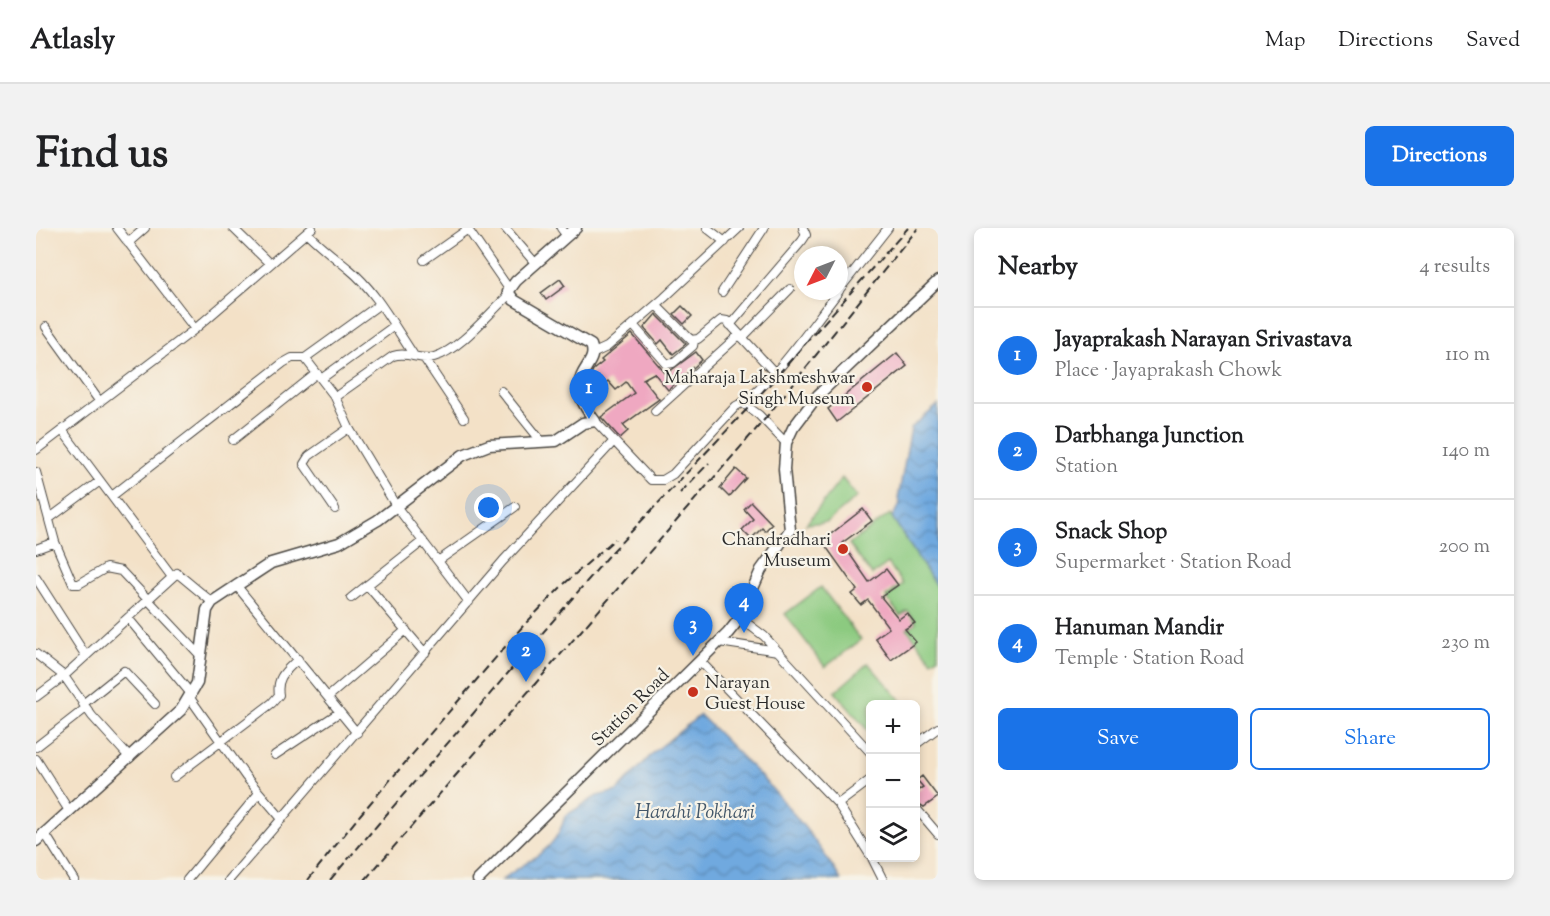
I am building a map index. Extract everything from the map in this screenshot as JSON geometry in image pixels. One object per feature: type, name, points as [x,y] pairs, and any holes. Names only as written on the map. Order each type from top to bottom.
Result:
[{"type":"main road","points":[[36,841],[68,809],[130,758],[181,710],[191,696],[207,610],[212,602],[272,563],[339,543],[396,506],[451,463],[470,452],[489,445],[556,441],[583,423],[595,421],[587,411],[578,389],[578,381],[594,353],[588,342],[509,292],[564,232],[576,228]]},
{"type":"main road","name":"Station Road","points":[[478,880],[719,642],[740,618],[761,570],[790,530],[784,469],[786,443],[804,410],[938,281]]},
{"type":"main road","points":[[583,423],[587,411]]},
{"type":"street","points":[[117,228],[195,329]]},
{"type":"street","points":[[128,243],[145,228]]},
{"type":"street","points":[[233,228],[270,264]]},
{"type":"street","points":[[505,228],[536,264]]},
{"type":"street","points":[[707,228],[725,242]]},
{"type":"street","points":[[594,353],[607,347],[633,325],[739,228]]},
{"type":"street","points":[[722,292],[764,228]]},
{"type":"street","points":[[730,325],[802,241],[806,235],[803,228]]},
{"type":"street","points":[[848,279],[888,228]]},
{"type":"street","points":[[335,397],[393,356],[413,354],[432,358],[454,347],[509,292],[467,229],[424,260]]},
{"type":"street","points":[[36,450],[195,329],[309,230],[339,263],[349,269],[380,304],[413,354]]},
{"type":"street","points":[[655,411],[741,337],[790,289]]},
{"type":"street","points":[[595,421],[651,480],[663,480],[673,474],[736,406],[744,404],[774,372],[832,300]]},
{"type":"street","points":[[112,496],[283,363],[292,358],[305,358],[380,304]]},
{"type":"street","points":[[656,304],[689,339],[694,341]]},
{"type":"street","points":[[633,325],[667,364],[679,358],[693,346],[694,341],[721,320],[730,325],[774,372]]},
{"type":"street","points":[[233,440],[319,376],[394,326]]},
{"type":"street","points":[[46,327],[100,402]]},
{"type":"street","points":[[305,358],[335,397],[349,428],[396,506],[469,602]]},
{"type":"street","points":[[424,358],[464,418]]},
{"type":"street","points":[[501,391],[542,442]]},
{"type":"street","points":[[744,404],[759,415],[786,443]]},
{"type":"street","points":[[335,509],[304,464],[309,456],[349,428]]},
{"type":"street","points":[[62,430],[172,577]]},
{"type":"street","points":[[230,880],[425,652],[613,442]]},
{"type":"street","points":[[36,472],[55,542],[73,584],[79,584],[106,568],[116,568],[200,656]]},
{"type":"street","points":[[50,518],[100,481]]},
{"type":"street","points":[[438,561],[515,507]]},
{"type":"street","points":[[351,598],[423,541]]},
{"type":"street","points":[[36,549],[55,542]]},
{"type":"street","points":[[36,697],[86,656],[177,573],[212,602]]},
{"type":"street","points":[[36,578],[86,656]]},
{"type":"street","points":[[236,585],[357,733]]},
{"type":"street","points":[[367,585],[425,652]]},
{"type":"street","points":[[128,618],[191,696],[220,741],[259,793],[282,819]]},
{"type":"street","points":[[740,618],[779,651],[866,748]]},
{"type":"street","points":[[328,697],[406,630]]},
{"type":"street","points":[[719,642],[779,651]]},
{"type":"street","points":[[36,654],[63,676],[85,706],[130,758]]},
{"type":"street","points":[[174,777],[272,703],[279,694],[280,677],[298,659]]},
{"type":"street","points":[[700,661],[838,804],[866,848]]},
{"type":"street","points":[[36,747],[124,671],[154,704]]},
{"type":"street","points":[[275,755],[340,712]]},
{"type":"street","points":[[920,741],[938,728]]},
{"type":"street","points":[[36,759],[68,809]]},
{"type":"street","points":[[838,804],[866,783]]},
{"type":"street","points":[[187,880],[259,793]]},
{"type":"street","points":[[916,808],[938,834]]},
{"type":"street","points":[[44,832],[74,880]]},
{"type":"street","points":[[874,862],[883,880]]},
{"type":"green space","points":[[842,478],[857,497],[827,522],[806,524]]},
{"type":"green space","points":[[890,514],[938,589],[938,657],[932,661],[907,629],[916,622],[908,611],[900,616],[886,597],[903,584],[888,563],[872,575],[849,544]]},
{"type":"green space","points":[[821,587],[861,640],[825,667],[785,614]]},
{"type":"green space","points":[[868,663],[900,700],[866,700],[866,728],[835,692]]},
{"type":"water","points":[[938,405],[938,589],[892,517],[900,504],[898,499],[911,428]]},
{"type":"water","name":"Harahi Pokhari","points":[[700,715],[794,814],[841,880],[502,880],[548,847],[555,839],[565,816],[597,796],[617,791],[654,752]]},
{"type":"building","points":[[560,279],[565,286],[546,300],[541,293]]},
{"type":"building","points":[[682,306],[692,316],[684,324],[674,314]]},
{"type":"building","points":[[656,314],[686,344],[673,354],[662,340],[658,344],[644,328]]},
{"type":"building","points":[[632,334],[666,374],[696,352],[702,360],[668,390],[654,373],[643,379],[659,399],[623,425],[628,431],[620,438],[601,417],[634,393],[626,382],[616,390],[608,381],[596,391],[588,381],[593,370],[603,362],[601,360]]},
{"type":"building","points":[[897,353],[907,366],[837,422],[828,409]]},
{"type":"building","points":[[736,469],[746,478],[729,497],[720,488]]},
{"type":"building","points":[[751,502],[772,524],[765,531],[762,528],[751,539],[742,530],[753,519],[744,509]]},
{"type":"building","points":[[863,509],[872,521],[842,543],[869,582],[886,569],[898,585],[881,597],[899,619],[907,613],[915,623],[905,629],[916,642],[891,660],[875,638],[889,628],[868,600],[861,605],[852,594],[857,590],[822,541]]},
{"type":"building","points":[[922,776],[938,797],[924,807],[920,804],[920,789],[923,787],[920,778]]},
{"type":"railway","points":[[330,880],[613,551],[749,407],[908,228]]},
{"type":"railway","points":[[365,880],[764,420],[918,228]]},
{"type":"railway","points":[[680,493],[709,463]]},
{"type":"railway","points":[[308,880],[360,815],[523,626],[564,584],[615,539]]},
{"type":"place","name":"Maharaja Lakshmeshwar Singh Museum","points":[[867,387]]},
{"type":"place","name":"Jayaprakash Narayan Srivastava","points":[[589,419]]},
{"type":"place","name":"Chandradhari Museum","points":[[843,549]]},
{"type":"place","name":"Hanuman Mandir","points":[[744,633]]},
{"type":"place","name":"Snack Shop","points":[[693,656]]},
{"type":"place","name":"Darbhanga Junction","points":[[526,682]]},
{"type":"place","name":"Narayan Guest House","points":[[693,692]]}]
